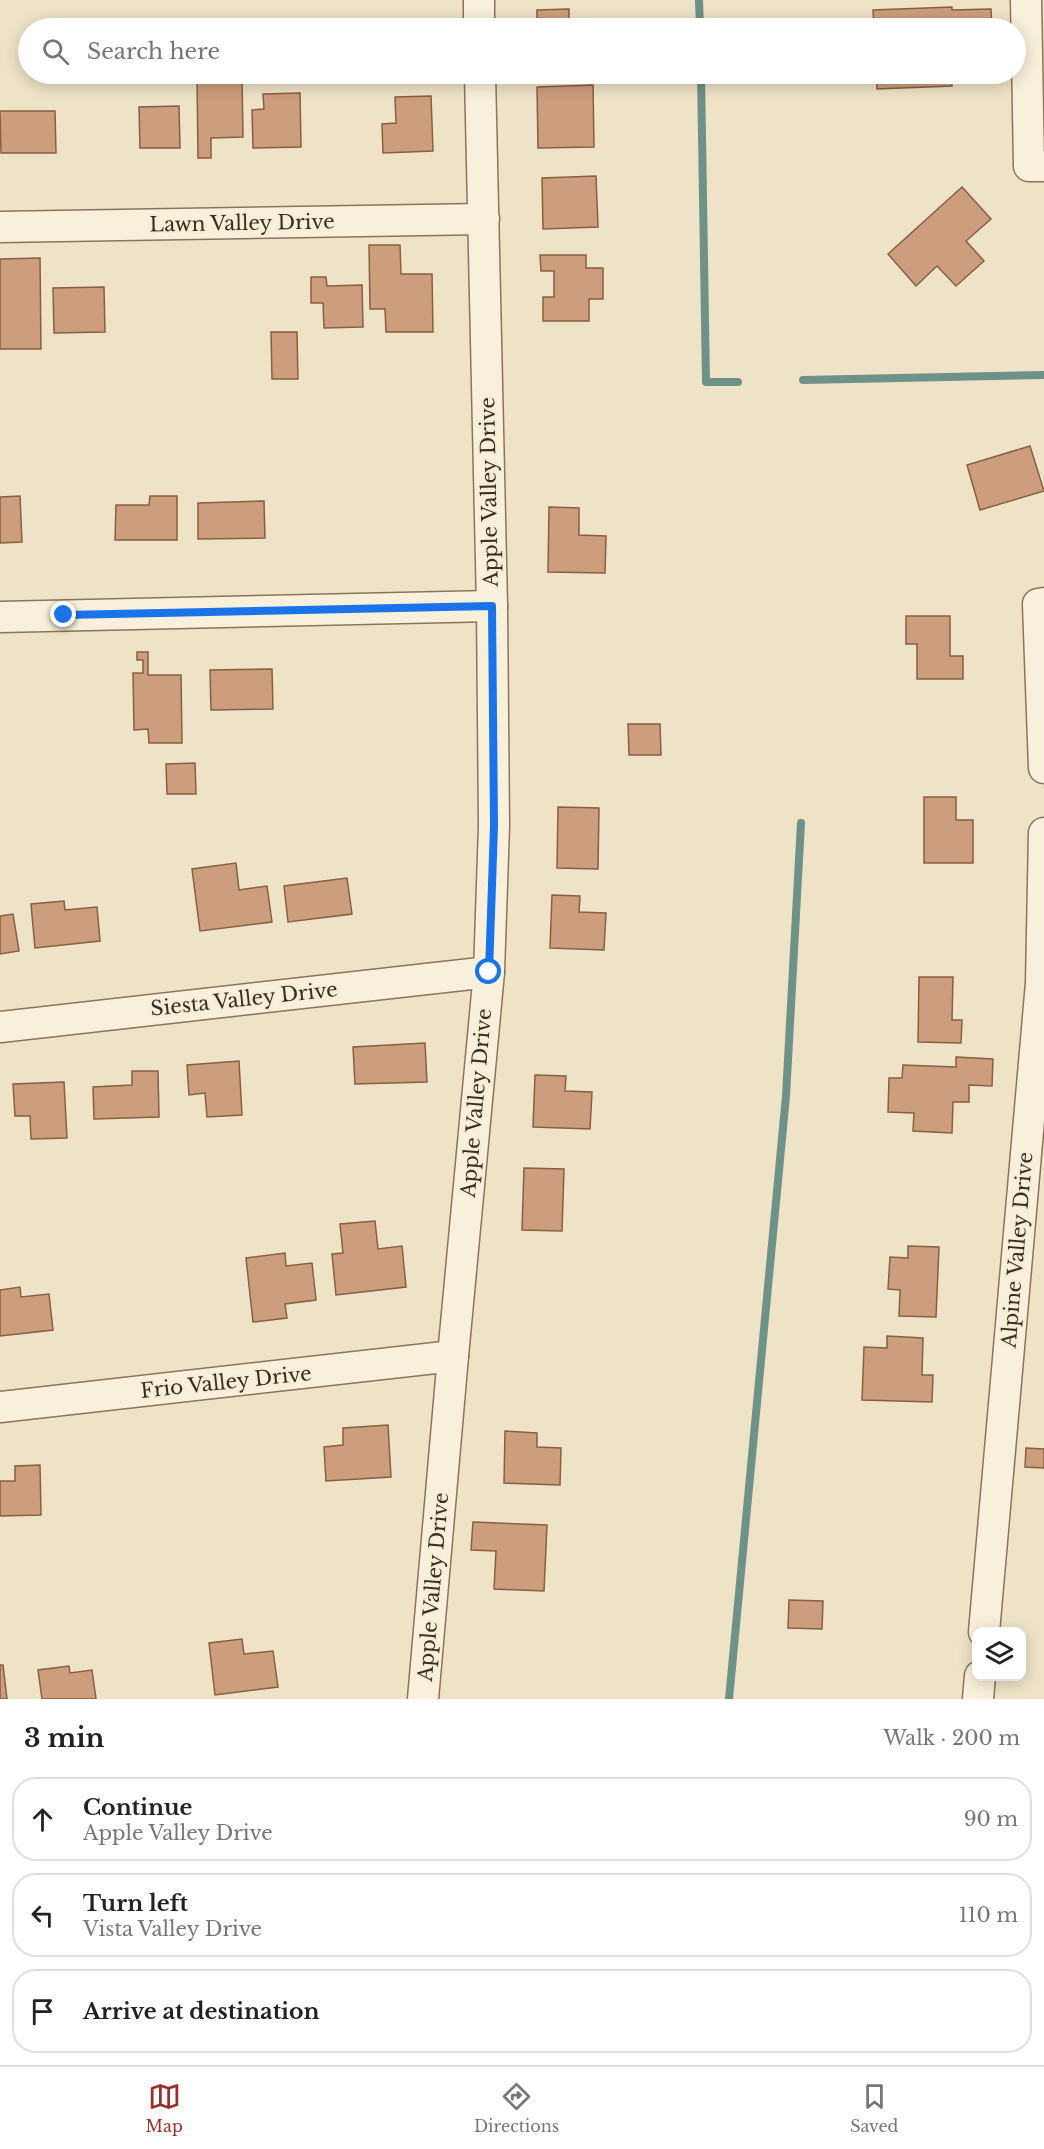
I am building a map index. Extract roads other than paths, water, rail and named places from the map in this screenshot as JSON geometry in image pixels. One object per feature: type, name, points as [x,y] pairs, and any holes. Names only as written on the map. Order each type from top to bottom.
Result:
[{"type":"street","points":[[479,0],[479,18]]},
{"type":"street","points":[[1026,0],[1037,166]]},
{"type":"street","name":"Apple Valley Drive","points":[[423,1699],[489,972],[494,826],[492,606],[480,84]]},
{"type":"street","name":"Lawn Valley Drive","points":[[0,227],[484,219]]},
{"type":"street","points":[[1041,604],[1044,768]]},
{"type":"street","points":[[0,617],[492,606]]},
{"type":"street","name":"Alpine Valley Drive","points":[[984,1627],[1042,983],[1044,833]]},
{"type":"street","name":"Siesta Valley Drive","points":[[0,1027],[489,972]]},
{"type":"street","name":"Frio Valley Drive","points":[[0,1407],[453,1356]]},
{"type":"street","points":[[978,1699],[980,1681]]},
{"type":"waterway","points":[[699,0],[700,18]]},
{"type":"waterway","points":[[701,84],[706,382],[738,382]]},
{"type":"waterway","points":[[803,380],[1044,375]]},
{"type":"waterway","points":[[729,1699],[786,1096],[801,823]]}]
